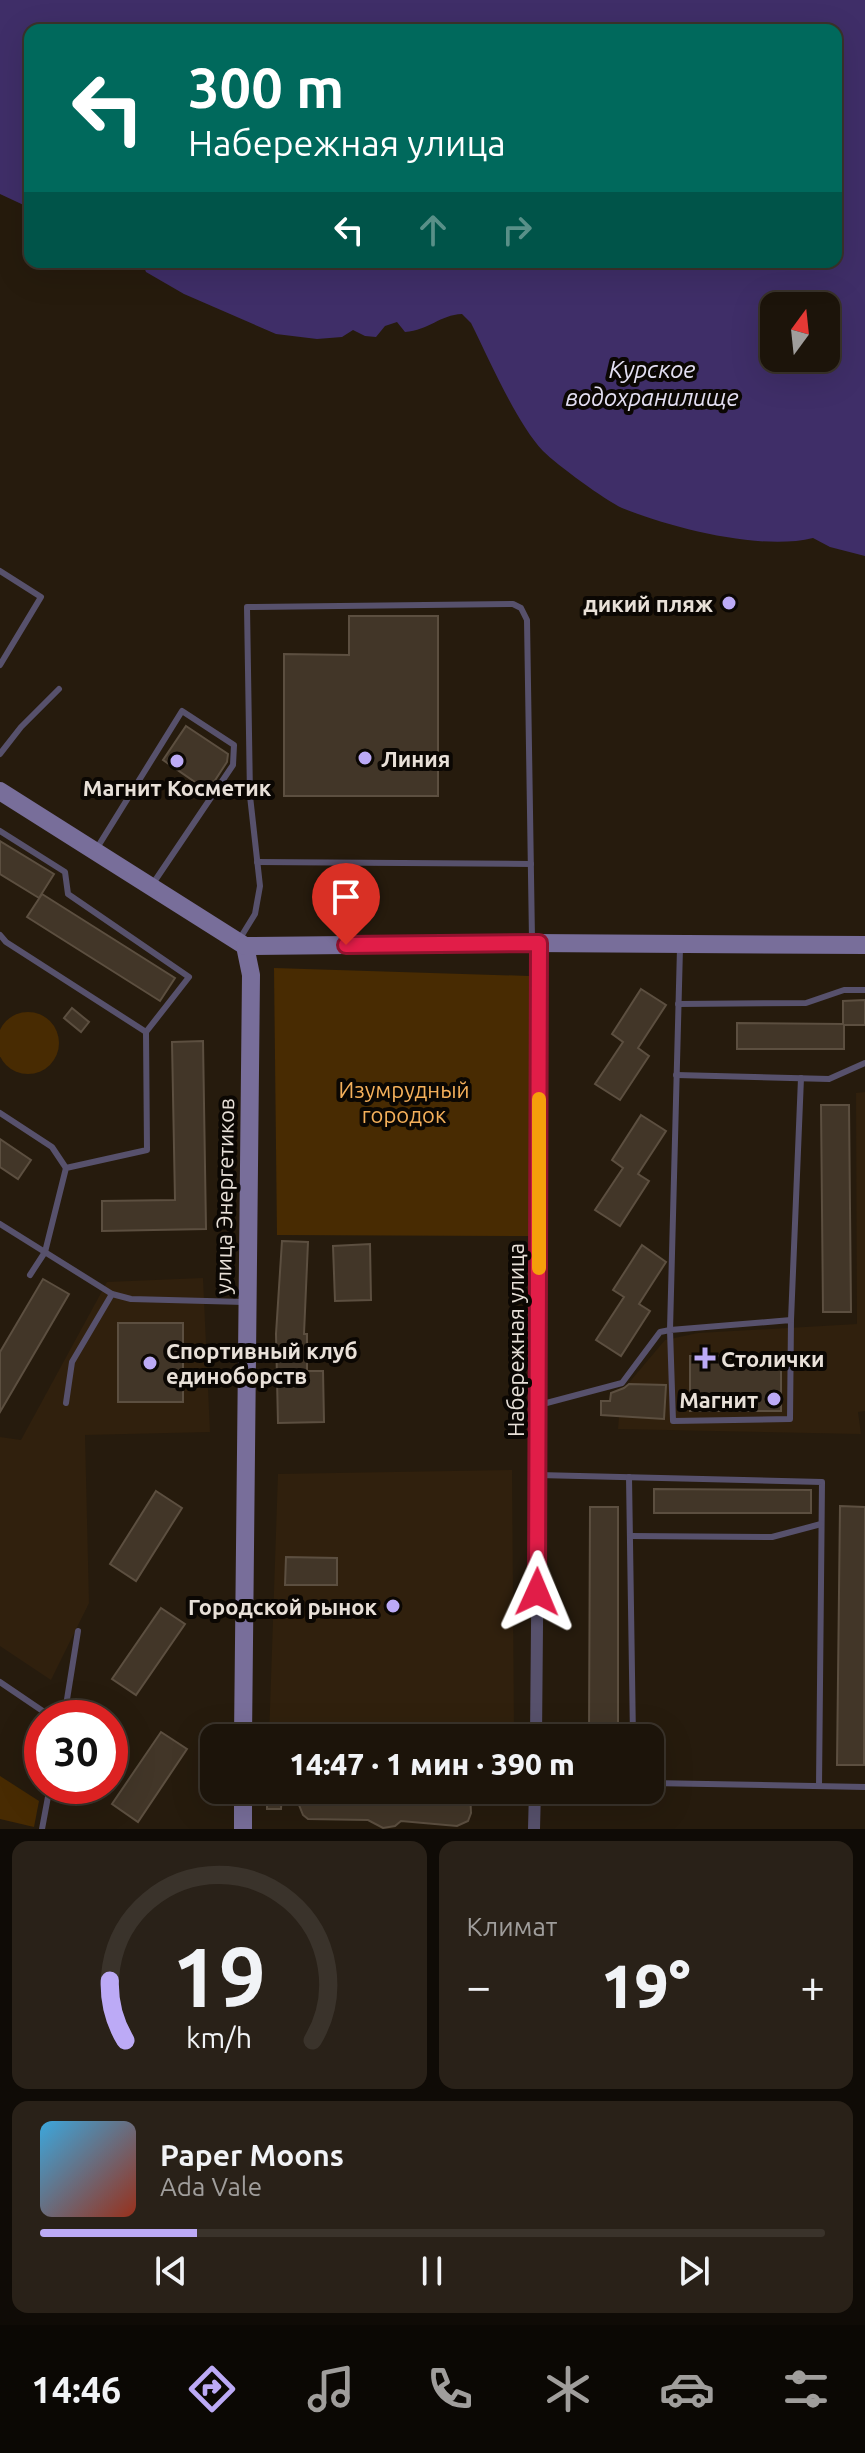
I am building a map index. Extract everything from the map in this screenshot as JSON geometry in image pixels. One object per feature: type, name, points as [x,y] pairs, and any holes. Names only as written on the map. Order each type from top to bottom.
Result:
[{"type":"main road","points":[[0,791],[242,943],[865,945]]},
{"type":"main road","name":"улица Энергетиков","points":[[242,943],[251,975],[243,1724]]},
{"type":"main road","points":[[243,1804],[243,1829]]},
{"type":"street","name":"Набережная улица","points":[[536,943],[539,1405],[536,1724]]},
{"type":"street","points":[[534,1829],[535,1804]]},
{"type":"lane","points":[[0,571],[41,597],[0,665]]},
{"type":"lane","points":[[242,943],[255,914],[260,886],[250,796],[247,607],[513,604],[521,608],[527,620],[531,864],[536,943]]},
{"type":"lane","points":[[0,754],[21,727],[59,689]]},
{"type":"lane","points":[[95,851],[182,711],[234,745],[233,765],[152,887]]},
{"type":"lane","points":[[0,831],[65,872],[68,894],[189,977],[146,1032],[147,1150],[66,1168]]},
{"type":"lane","points":[[257,862],[531,864]]},
{"type":"lane","points":[[0,935],[6,942],[146,1032]]},
{"type":"lane","points":[[0,951],[6,942]]},
{"type":"lane","points":[[680,945],[670,1330],[673,1421],[790,1419],[801,1078]]},
{"type":"lane","points":[[678,1004],[806,1003],[844,990],[865,990]]},
{"type":"lane","points":[[676,1075],[829,1079],[865,1063]]},
{"type":"lane","points":[[0,1113],[52,1147],[66,1168],[45,1252],[30,1275]]},
{"type":"lane","points":[[0,1224],[112,1294],[131,1299],[247,1302]]},
{"type":"lane","points":[[66,1403],[72,1362],[112,1294]]},
{"type":"lane","points":[[539,1405],[622,1383],[660,1332],[791,1320]]},
{"type":"lane","points":[[538,1475],[822,1482],[819,1786]]},
{"type":"lane","points":[[629,1477],[633,1724]]},
{"type":"lane","points":[[630,1536],[772,1537],[821,1524]]},
{"type":"lane","points":[[67,1700],[78,1631]]},
{"type":"lane","points":[[0,1682],[26,1700]]},
{"type":"lane","points":[[664,1783],[865,1787]]},
{"type":"lane","points":[[42,1829],[47,1804]]},
{"type":"shaded area","points":[[865,1092],[865,1411],[858,1412],[861,1434],[618,1429],[621,1392],[665,1340],[698,1333],[857,1324],[856,1093]]},
{"type":"shaded area","points":[[203,1278],[210,1432],[85,1435],[89,1603],[51,1680],[0,1646],[0,1437],[21,1440],[107,1282]]},
{"type":"shaded area","name":"Городской рынок","points":[[512,1470],[514,1724],[269,1724],[278,1474]]},
{"type":"green space","name":"Изумрудный городок","points":[[274,968],[529,976],[533,1236],[277,1235]]},
{"type":"green space","points":[[16,1014],[40,1014],[57,1031],[57,1055],[40,1072],[16,1072],[-1,1055],[-1,1031]]},
{"type":"green space","points":[[0,1776],[24,1791],[24,1804],[38,1804],[34,1827],[0,1819]]},
{"type":"water","name":"Курское водохранилище","points":[[0,0],[865,0],[865,556],[830,547],[813,538],[768,542],[691,530],[614,504],[559,465],[533,439],[504,390],[471,323],[462,314],[405,332],[397,322],[385,326],[376,337],[353,330],[342,337],[317,339],[276,334],[184,294],[146,272],[144,268],[842,268],[842,24],[24,24],[24,205],[0,194]]},
{"type":"building","points":[[349,616],[438,616],[438,796],[284,796],[284,654],[349,655]]},
{"type":"building","points":[[186,726],[228,754],[227,762],[208,791],[163,760]]},
{"type":"building","points":[[0,841],[54,874],[39,898],[0,874]]},
{"type":"building","points":[[42,894],[175,978],[160,1001],[27,917]]},
{"type":"building","points":[[641,989],[666,1005],[638,1048],[649,1056],[620,1100],[595,1084],[623,1042],[612,1034]]},
{"type":"building","points":[[865,1000],[865,1025],[844,1025],[844,1049],[737,1049],[737,1023],[843,1024],[843,1001]]},
{"type":"building","points":[[72,1008],[89,1022],[81,1032],[64,1018]]},
{"type":"building","points":[[203,1041],[206,1229],[102,1231],[102,1201],[175,1200],[172,1042]]},
{"type":"building","points":[[821,1105],[849,1105],[851,1312],[823,1312]]},
{"type":"building","points":[[641,1115],[666,1131],[638,1174],[649,1181],[620,1226],[595,1210],[623,1168],[612,1160]]},
{"type":"building","points":[[0,1139],[31,1160],[18,1179],[0,1167]]},
{"type":"building","points":[[282,1241],[308,1242],[304,1334],[307,1334],[307,1371],[323,1371],[324,1422],[278,1423],[276,1334]]},
{"type":"building","points":[[370,1244],[371,1300],[335,1301],[333,1246]]},
{"type":"building","points":[[642,1245],[666,1262],[639,1304],[650,1311],[621,1356],[596,1340],[624,1297],[613,1290]]},
{"type":"building","points":[[43,1279],[69,1294],[0,1412],[0,1352]]},
{"type":"building","name":"Спортивный клуб единоборств","points":[[118,1323],[183,1323],[183,1402],[118,1402]]},
{"type":"building","points":[[690,1356],[781,1356],[781,1411],[690,1411]]},
{"type":"building","points":[[629,1384],[666,1385],[664,1419],[601,1415],[601,1401],[610,1401],[611,1393]]},
{"type":"building","points":[[654,1489],[811,1490],[811,1513],[654,1513]]},
{"type":"building","points":[[156,1491],[182,1508],[136,1581],[110,1564]]},
{"type":"building","points":[[840,1506],[865,1507],[864,1765],[837,1765]]},
{"type":"building","points":[[590,1507],[618,1507],[618,1724],[589,1724]]},
{"type":"building","points":[[286,1557],[337,1558],[337,1585],[285,1585]]},
{"type":"building","points":[[161,1608],[185,1624],[136,1695],[112,1679]]},
{"type":"building","points":[[161,1732],[187,1749],[138,1822],[112,1804],[128,1804],[128,1780]]},
{"type":"building","points":[[267,1804],[281,1804],[281,1809],[267,1809]]},
{"type":"building","points":[[299,1804],[471,1804],[471,1813],[468,1821],[457,1826],[401,1821],[395,1826],[383,1828],[368,1820],[308,1819]]},
{"type":"slow traffic","points":[[539,1099],[539,1268]]},
{"type":"place","name":"дикий пляж","points":[[729,603]]},
{"type":"place","name":"Линия","points":[[365,758]]},
{"type":"place","name":"Магнит Косметик","points":[[177,761]]},
{"type":"place","name":"Столички","points":[[705,1358]]},
{"type":"place","name":"Спортивный клуб единоборств","points":[[150,1363]]},
{"type":"place","name":"Магнит","points":[[774,1399]]},
{"type":"place","name":"Городской рынок","points":[[393,1606]]},
{"type":"route","points":[[346,945],[539,943],[537,1592]]}]
